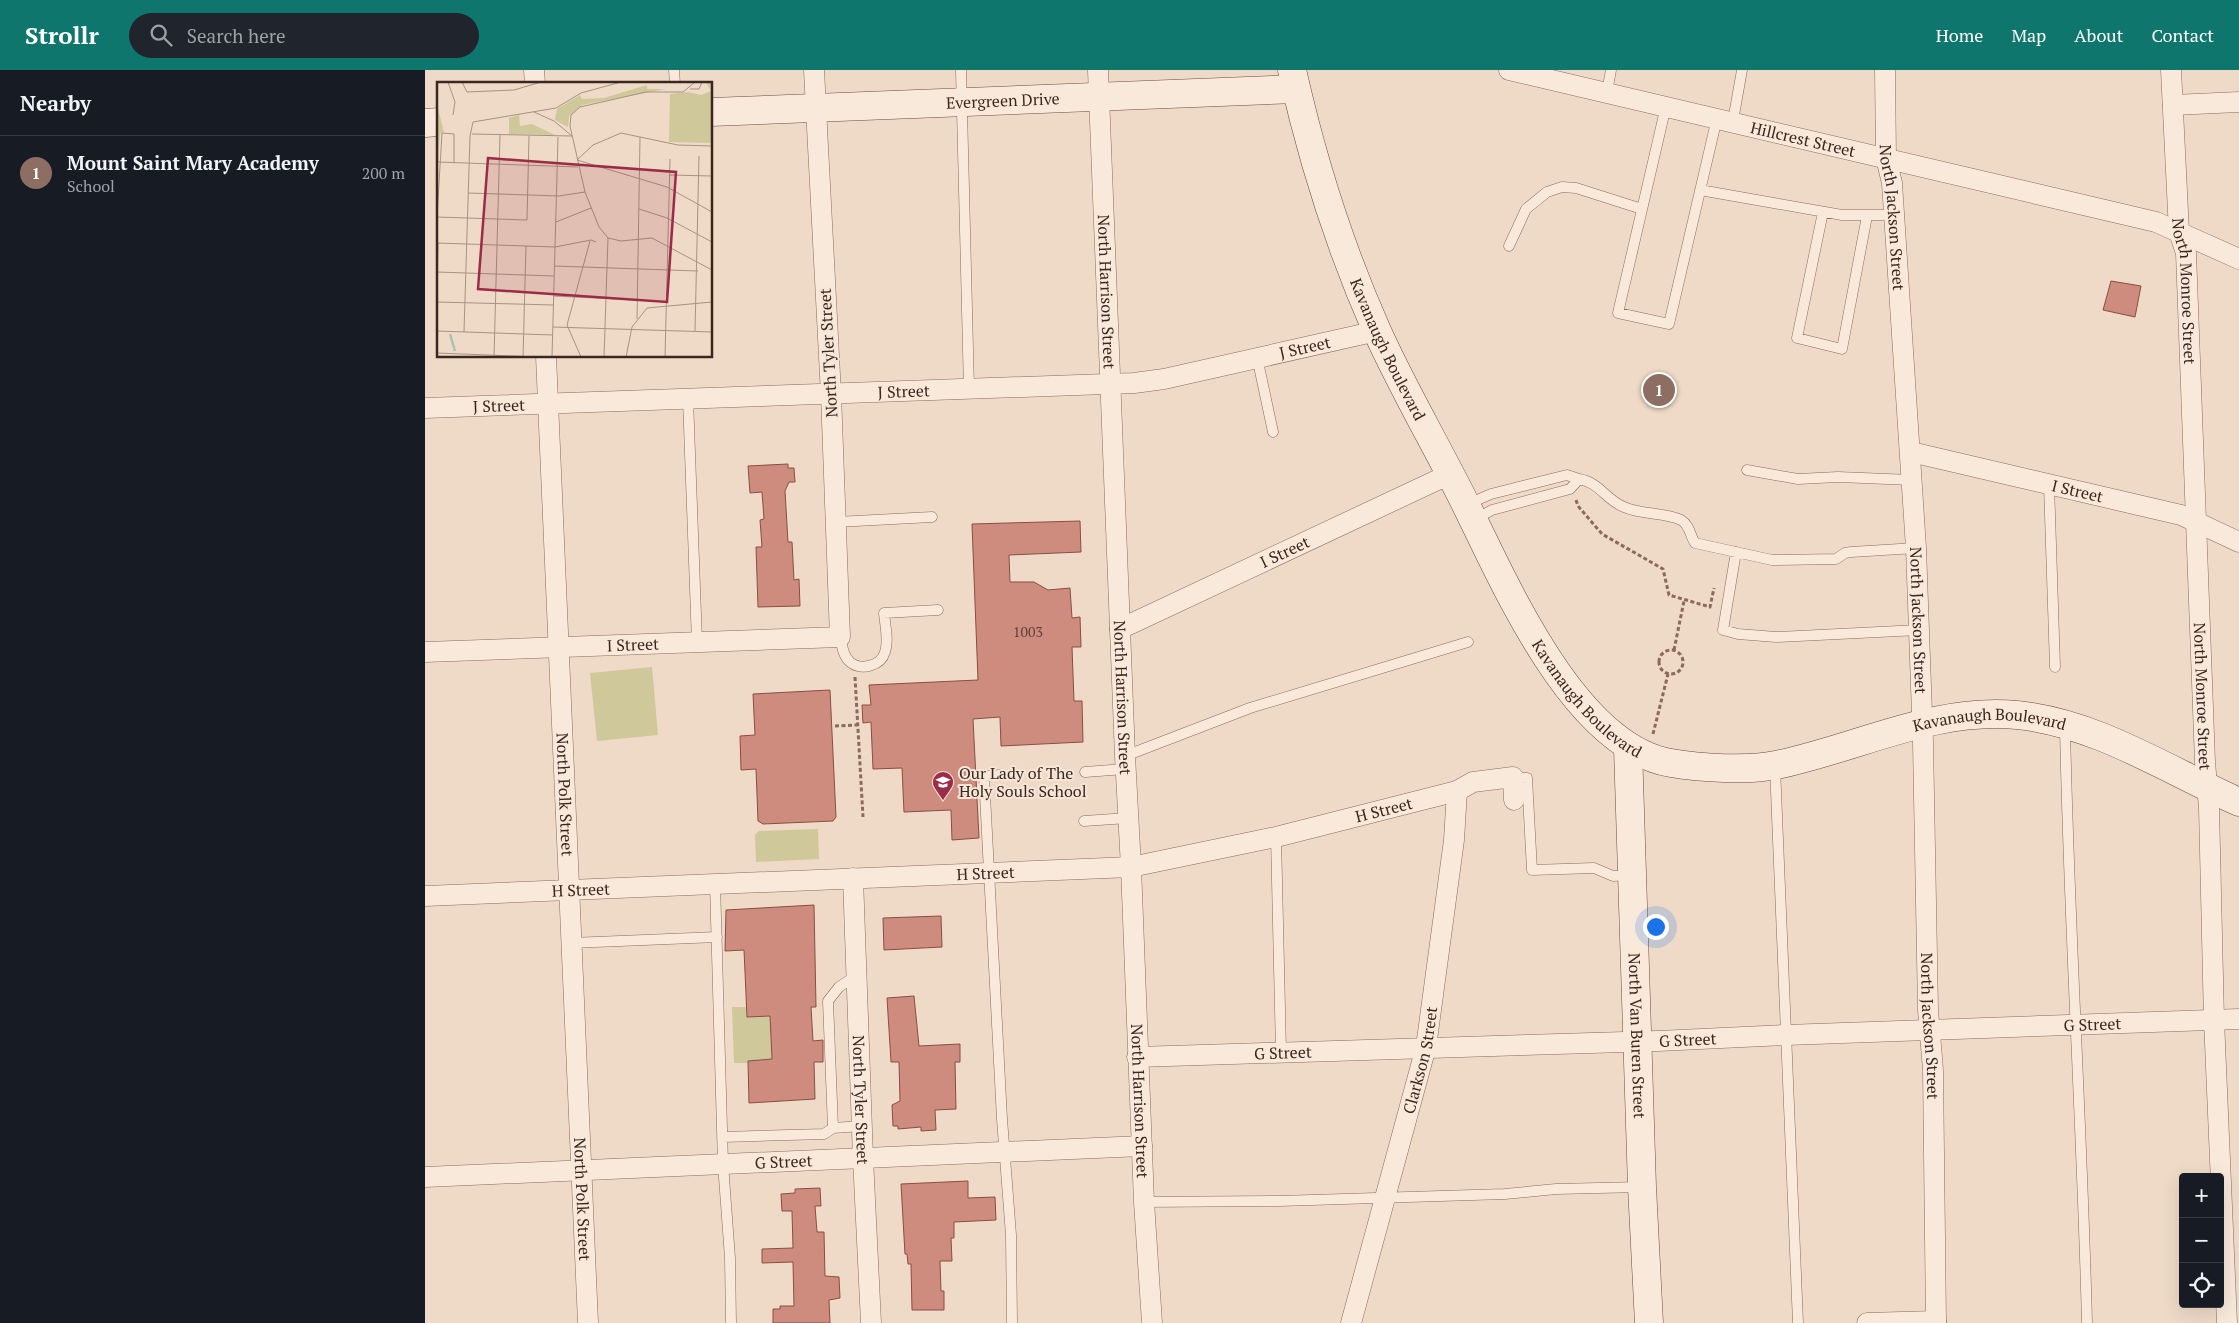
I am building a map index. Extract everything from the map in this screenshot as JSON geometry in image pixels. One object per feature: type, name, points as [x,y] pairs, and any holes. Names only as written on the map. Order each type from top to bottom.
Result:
[{"type":"street","name":"North Tyler Street","points":[[814,70],[831,394],[840,637]]},
{"type":"street","name":"North Harrison Street","points":[[1098,70],[1125,763],[1131,867],[1137,1057],[1152,1323]]},
{"type":"street","name":"Hillcrest Street","points":[[1509,70],[1725,119],[2156,222],[2239,259]]},
{"type":"street","name":"North Jackson Street","points":[[1885,70],[1886,158],[1892,183],[1916,548],[1923,723],[1929,1030],[1933,1070],[1936,1322]]},
{"type":"street","name":"North Monroe Street","points":[[2171,70],[2179,232],[2185,253],[2209,808],[2213,1020],[2227,1323]]},
{"type":"street","name":"Evergreen Drive","points":[[713,112],[1100,97],[1293,75]]},
{"type":"street","name":"Kavanaugh Boulevard","points":[[1293,75],[1328,204],[1377,331],[1514,601],[1555,672],[1576,698],[1628,748],[1669,763],[1754,768],[1775,766],[1923,723],[1983,715],[2014,715],[2065,725],[2134,750],[2239,802]]},
{"type":"street","points":[[2173,105],[2239,102]]},
{"type":"street","name":"J Street","points":[[425,408],[1134,383],[1164,379],[1377,331]]},
{"type":"street","name":"North Polk Street","points":[[546,358],[588,1323]]},
{"type":"street","name":"I Street","points":[[1911,452],[2181,515],[2239,542]]},
{"type":"street","name":"I Street","points":[[1120,629],[1450,474]]},
{"type":"street","name":"I Street","points":[[425,652],[840,637]]},
{"type":"street","name":"North Van Buren Street","points":[[1628,748],[1639,1041],[1642,1188],[1649,1323]]},
{"type":"street","points":[[1513,777],[1514,800]]},
{"type":"street","name":"H Street","points":[[425,896],[1131,867],[1276,837],[1457,791],[1473,782],[1513,777]]},
{"type":"street","name":"Clarkson Street","points":[[1351,1323],[1387,1197],[1426,1047],[1454,840],[1457,791]]},
{"type":"street","name":"North Tyler Street","points":[[853,878],[871,1323]]},
{"type":"street","name":"G Street","points":[[1137,1057],[2239,1019]]},
{"type":"street","name":"G Street","points":[[425,1177],[1142,1146]]},
{"type":"street","points":[[1867,1323],[1936,1322]]},
{"type":"lane","points":[[961,70],[969,389]]},
{"type":"lane","points":[[1607,92],[1611,70]]},
{"type":"lane","points":[[1666,106],[1618,313],[1669,324],[1700,190],[1743,70]]},
{"type":"lane","points":[[1509,246],[1526,209],[1547,192],[1563,187],[1576,188],[1642,209]]},
{"type":"lane","points":[[1700,190],[1842,216],[1893,216]]},
{"type":"lane","points":[[1823,212],[1797,338],[1842,349],[1867,216]]},
{"type":"lane","points":[[1257,358],[1273,432]]},
{"type":"lane","points":[[688,399],[697,642]]},
{"type":"lane","points":[[1747,470],[1798,479],[1838,477],[1912,480]]},
{"type":"lane","points":[[1470,512],[1491,494],[1567,475],[1596,484],[1607,496],[1626,508],[1682,521],[1690,532],[1695,544],[1772,560],[1795,561],[1836,559],[1841,555],[1851,552],[1916,548]]},
{"type":"lane","points":[[1470,512],[1492,510],[1571,488],[1579,479]]},
{"type":"lane","points":[[2049,484],[2055,667]]},
{"type":"lane","points":[[836,522],[933,517]]},
{"type":"lane","points":[[1735,552],[1723,630],[1738,634],[1775,637],[1919,630]]},
{"type":"lane","points":[[840,637],[844,654],[851,663],[871,666],[883,657],[886,651],[884,613],[938,610]]},
{"type":"lane","points":[[1085,772],[1125,763],[1250,708],[1468,642]]},
{"type":"lane","points":[[2065,725],[2066,802],[2077,1025],[2087,1323]]},
{"type":"lane","points":[[1775,766],[1799,1323]]},
{"type":"lane","points":[[1001,775],[985,776],[1011,1234],[1012,1323]]},
{"type":"lane","points":[[1513,777],[1527,778],[1532,870],[1594,868],[1613,876],[1632,875]]},
{"type":"lane","points":[[1084,821],[1128,818]]},
{"type":"lane","points":[[1276,837],[1281,1052]]},
{"type":"lane","points":[[715,883],[723,1164],[730,1258],[731,1323]]},
{"type":"lane","points":[[571,943],[717,937]]},
{"type":"lane","points":[[833,1128],[829,1001],[839,987],[857,975]]},
{"type":"lane","points":[[723,1137],[824,1134],[833,1128],[862,1126]]},
{"type":"lane","points":[[1144,1202],[1279,1201],[1505,1194],[1556,1189],[1642,1188]]},
{"type":"path","points":[[1574,492],[1578,506],[1602,534],[1615,543],[1657,563],[1663,569],[1669,595],[1684,601],[1710,607],[1716,582]]},
{"type":"path","points":[[1674,650],[1684,601]]},
{"type":"path","points":[[1667,650],[1674,650],[1681,655],[1683,663],[1676,673],[1668,674],[1661,670],[1659,659],[1667,650]]},
{"type":"path","points":[[855,674],[863,817]]},
{"type":"path","points":[[1653,734],[1668,674]]},
{"type":"path","points":[[835,726],[857,724]]},
{"type":"shaded area","points":[[652,667],[658,735],[597,741],[590,673]]},
{"type":"shaded area","points":[[818,829],[819,859],[756,862],[755,835],[759,831]]},
{"type":"shaded area","points":[[732,1007],[747,1007],[747,1017],[766,1016],[766,1009],[770,1009],[772,1059],[734,1063]]},
{"type":"building","points":[[2111,281],[2141,286],[2135,317],[2103,310]]},
{"type":"building","points":[[788,464],[788,468],[794,468],[795,482],[789,482],[785,491],[788,542],[792,542],[794,580],[799,579],[800,606],[758,607],[756,547],[762,547],[760,520],[764,519],[762,492],[750,493],[748,466]]},
{"type":"building","points":[[1080,521],[1081,552],[1009,555],[1010,582],[1034,582],[1048,590],[1070,588],[1072,618],[1080,617],[1081,647],[1072,647],[1074,701],[1082,701],[1083,742],[1001,746],[1000,717],[973,719],[979,838],[952,840],[951,810],[904,812],[902,768],[873,769],[871,722],[863,723],[862,705],[871,705],[869,685],[978,680],[972,524]]},
{"type":"building","points":[[830,690],[836,817],[833,821],[763,824],[758,821],[756,769],[741,770],[740,736],[755,735],[753,694]]},
{"type":"building","points":[[814,905],[816,1007],[811,1007],[813,1041],[823,1040],[823,1062],[814,1062],[815,1099],[749,1103],[748,1061],[772,1059],[770,1016],[747,1017],[744,950],[725,951],[726,910]]},
{"type":"building","points":[[941,916],[942,947],[884,950],[883,918]]},
{"type":"building","points":[[914,996],[919,1046],[960,1044],[960,1062],[955,1062],[956,1109],[935,1110],[936,1130],[921,1131],[921,1127],[898,1129],[898,1126],[893,1126],[892,1105],[900,1101],[899,1062],[891,1062],[887,998]]},
{"type":"building","points":[[968,1181],[968,1198],[995,1197],[996,1220],[954,1222],[954,1238],[951,1238],[952,1261],[940,1261],[941,1291],[944,1291],[944,1310],[912,1310],[911,1264],[908,1264],[907,1254],[905,1254],[901,1184]]},
{"type":"building","points":[[820,1188],[821,1206],[815,1206],[817,1232],[824,1232],[825,1276],[839,1277],[840,1298],[829,1300],[830,1323],[773,1323],[773,1309],[780,1309],[780,1306],[794,1306],[793,1262],[762,1263],[762,1249],[793,1248],[792,1211],[782,1211],[781,1194],[795,1193],[795,1189]]},
{"type":"place","name":"Mount Saint Mary Academy","points":[[1659,390]]},
{"type":"place","name":"Our Lady of The Holy Souls School","points":[[943,801]]}]
